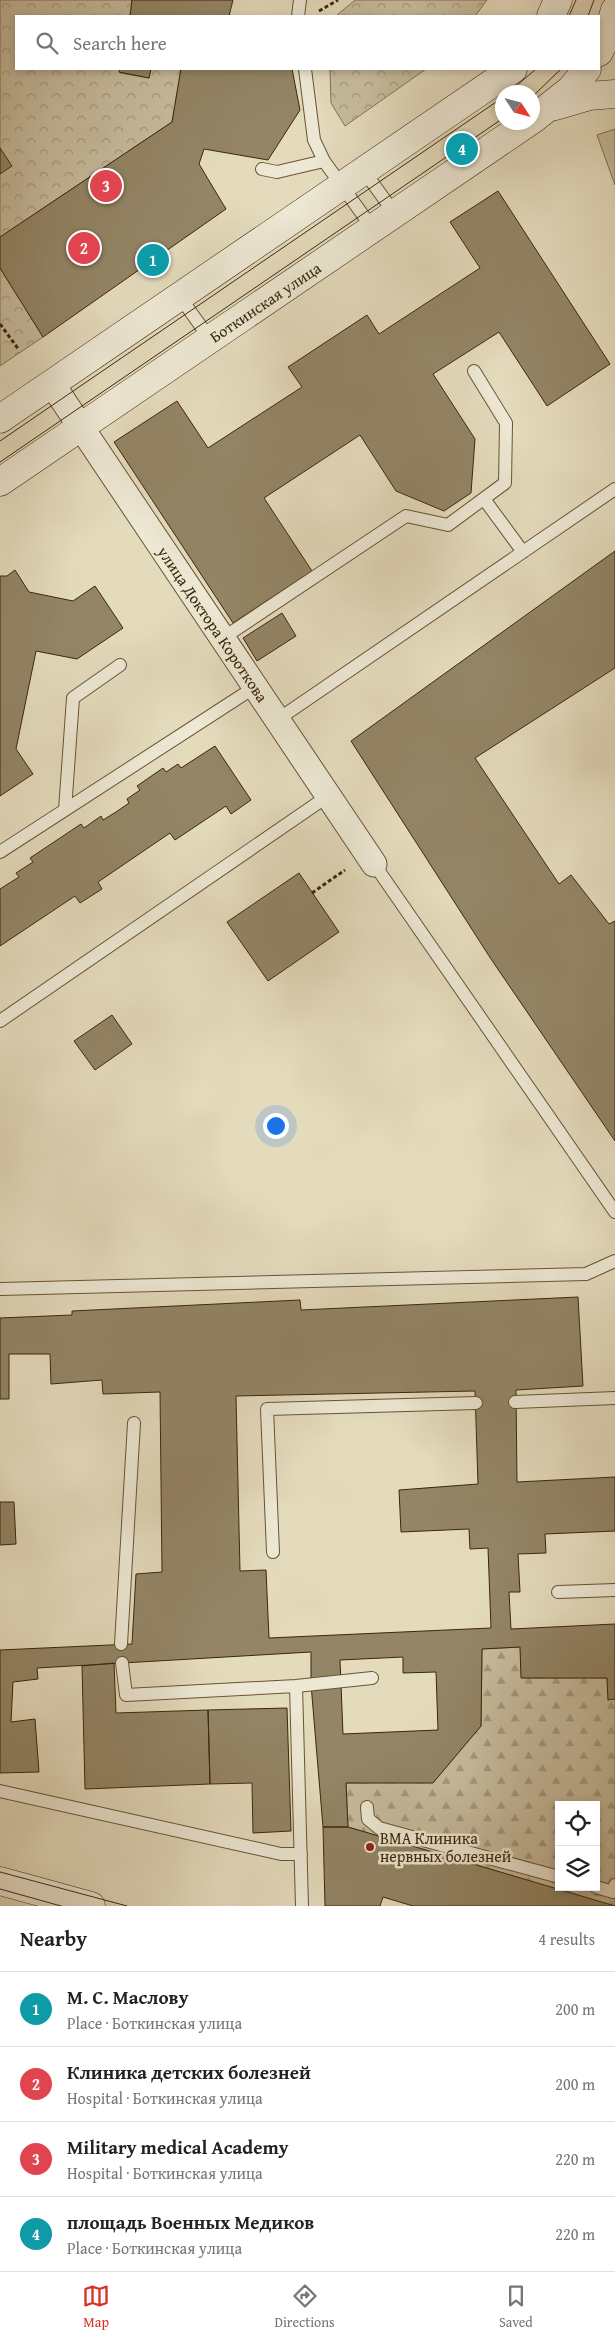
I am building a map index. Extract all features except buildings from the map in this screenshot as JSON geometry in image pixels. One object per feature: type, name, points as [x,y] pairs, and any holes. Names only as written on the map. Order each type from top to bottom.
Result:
[{"type":"main road","points":[[551,15],[558,0]]},
{"type":"main road","points":[[600,50],[608,33],[615,10]]},
{"type":"main road","points":[[540,114],[570,90],[587,70]]},
{"type":"main road","points":[[0,419],[503,76]]},
{"type":"main road","points":[[540,115],[588,96],[615,94]]},
{"type":"main road","name":"Боткинская улица","points":[[0,482],[517,130]]},
{"type":"main road","points":[[0,1882],[91,1906]]},
{"type":"street","name":"улица Доктора Короткова","points":[[52,384],[370,859]]},
{"type":"lane","points":[[298,15],[300,0]]},
{"type":"lane","points":[[305,70],[314,140],[324,161],[353,179],[384,221]]},
{"type":"lane","points":[[262,170],[277,172],[324,161]]},
{"type":"lane","points":[[353,179],[384,221]]},
{"type":"lane","points":[[180,297],[210,339]]},
{"type":"lane","points":[[223,638],[406,516],[448,525],[505,483],[506,423],[474,371]]},
{"type":"lane","points":[[277,720],[615,489]]},
{"type":"lane","points":[[484,499],[522,552]]},
{"type":"lane","points":[[65,810],[73,698],[120,665]]},
{"type":"lane","points":[[0,852],[255,687]]},
{"type":"lane","points":[[0,1022],[328,796]]},
{"type":"lane","points":[[370,859],[615,1212]]},
{"type":"lane","points":[[0,1289],[586,1274],[615,1261]]},
{"type":"lane","points":[[515,1402],[615,1398]]},
{"type":"lane","points":[[272,1552],[267,1409],[476,1403]]},
{"type":"lane","points":[[121,1644],[134,1423]]},
{"type":"lane","points":[[558,1592],[615,1590]]},
{"type":"lane","points":[[122,1663],[126,1695],[296,1686],[372,1678]]},
{"type":"lane","points":[[296,1686],[302,1906]]},
{"type":"lane","points":[[0,1791],[281,1854],[301,1854]]},
{"type":"lane","points":[[367,1807],[368,1819],[379,1828],[555,1876]]},
{"type":"lane","points":[[600,1888],[613,1892],[615,1885]]},
{"type":"path","points":[[0,324],[19,350]]},
{"type":"path","points":[[312,893],[370,859]]},
{"type":"green space","points":[[0,0],[132,0],[130,15],[15,15],[15,70],[120,70],[120,73],[149,78],[151,70],[181,70],[172,122],[0,237]]},
{"type":"green space","points":[[355,0],[487,0],[476,15],[337,15]]},
{"type":"green space","points":[[330,70],[425,70],[345,126],[331,103]]},
{"type":"green space","points":[[615,129],[615,185],[597,135]]},
{"type":"green space","points":[[0,268],[43,337],[0,366]]},
{"type":"green space","points":[[520,1647],[522,1678],[607,1678],[608,1699],[615,1699],[615,1906],[564,1891],[600,1891],[600,1801],[555,1801],[555,1888],[348,1827],[346,1783],[433,1782],[481,1726],[482,1649]]},
{"type":"tram line","points":[[569,15],[576,0]]},
{"type":"tram line","points":[[588,15],[594,0]]},
{"type":"tram line","points":[[517,85],[535,70]]},
{"type":"tram line","points":[[540,89],[560,70]]},
{"type":"tram line","points":[[0,441],[495,103]]},
{"type":"tram line","points":[[0,462],[495,124]]},
{"type":"tram line","points":[[0,1872],[127,1906]]},
{"type":"tram line","points":[[0,1889],[61,1906]]},
{"type":"place","name":"площадь Военных Медиков","points":[[462,149]]},
{"type":"place","name":"Military medical Academy","points":[[106,186]]},
{"type":"place","name":"Клиника детских болезней","points":[[84,248]]},
{"type":"place","name":"М. С. Маслову","points":[[153,260]]},
{"type":"place","name":"ВМА Клиника нервных болезней","points":[[370,1847]]}]
